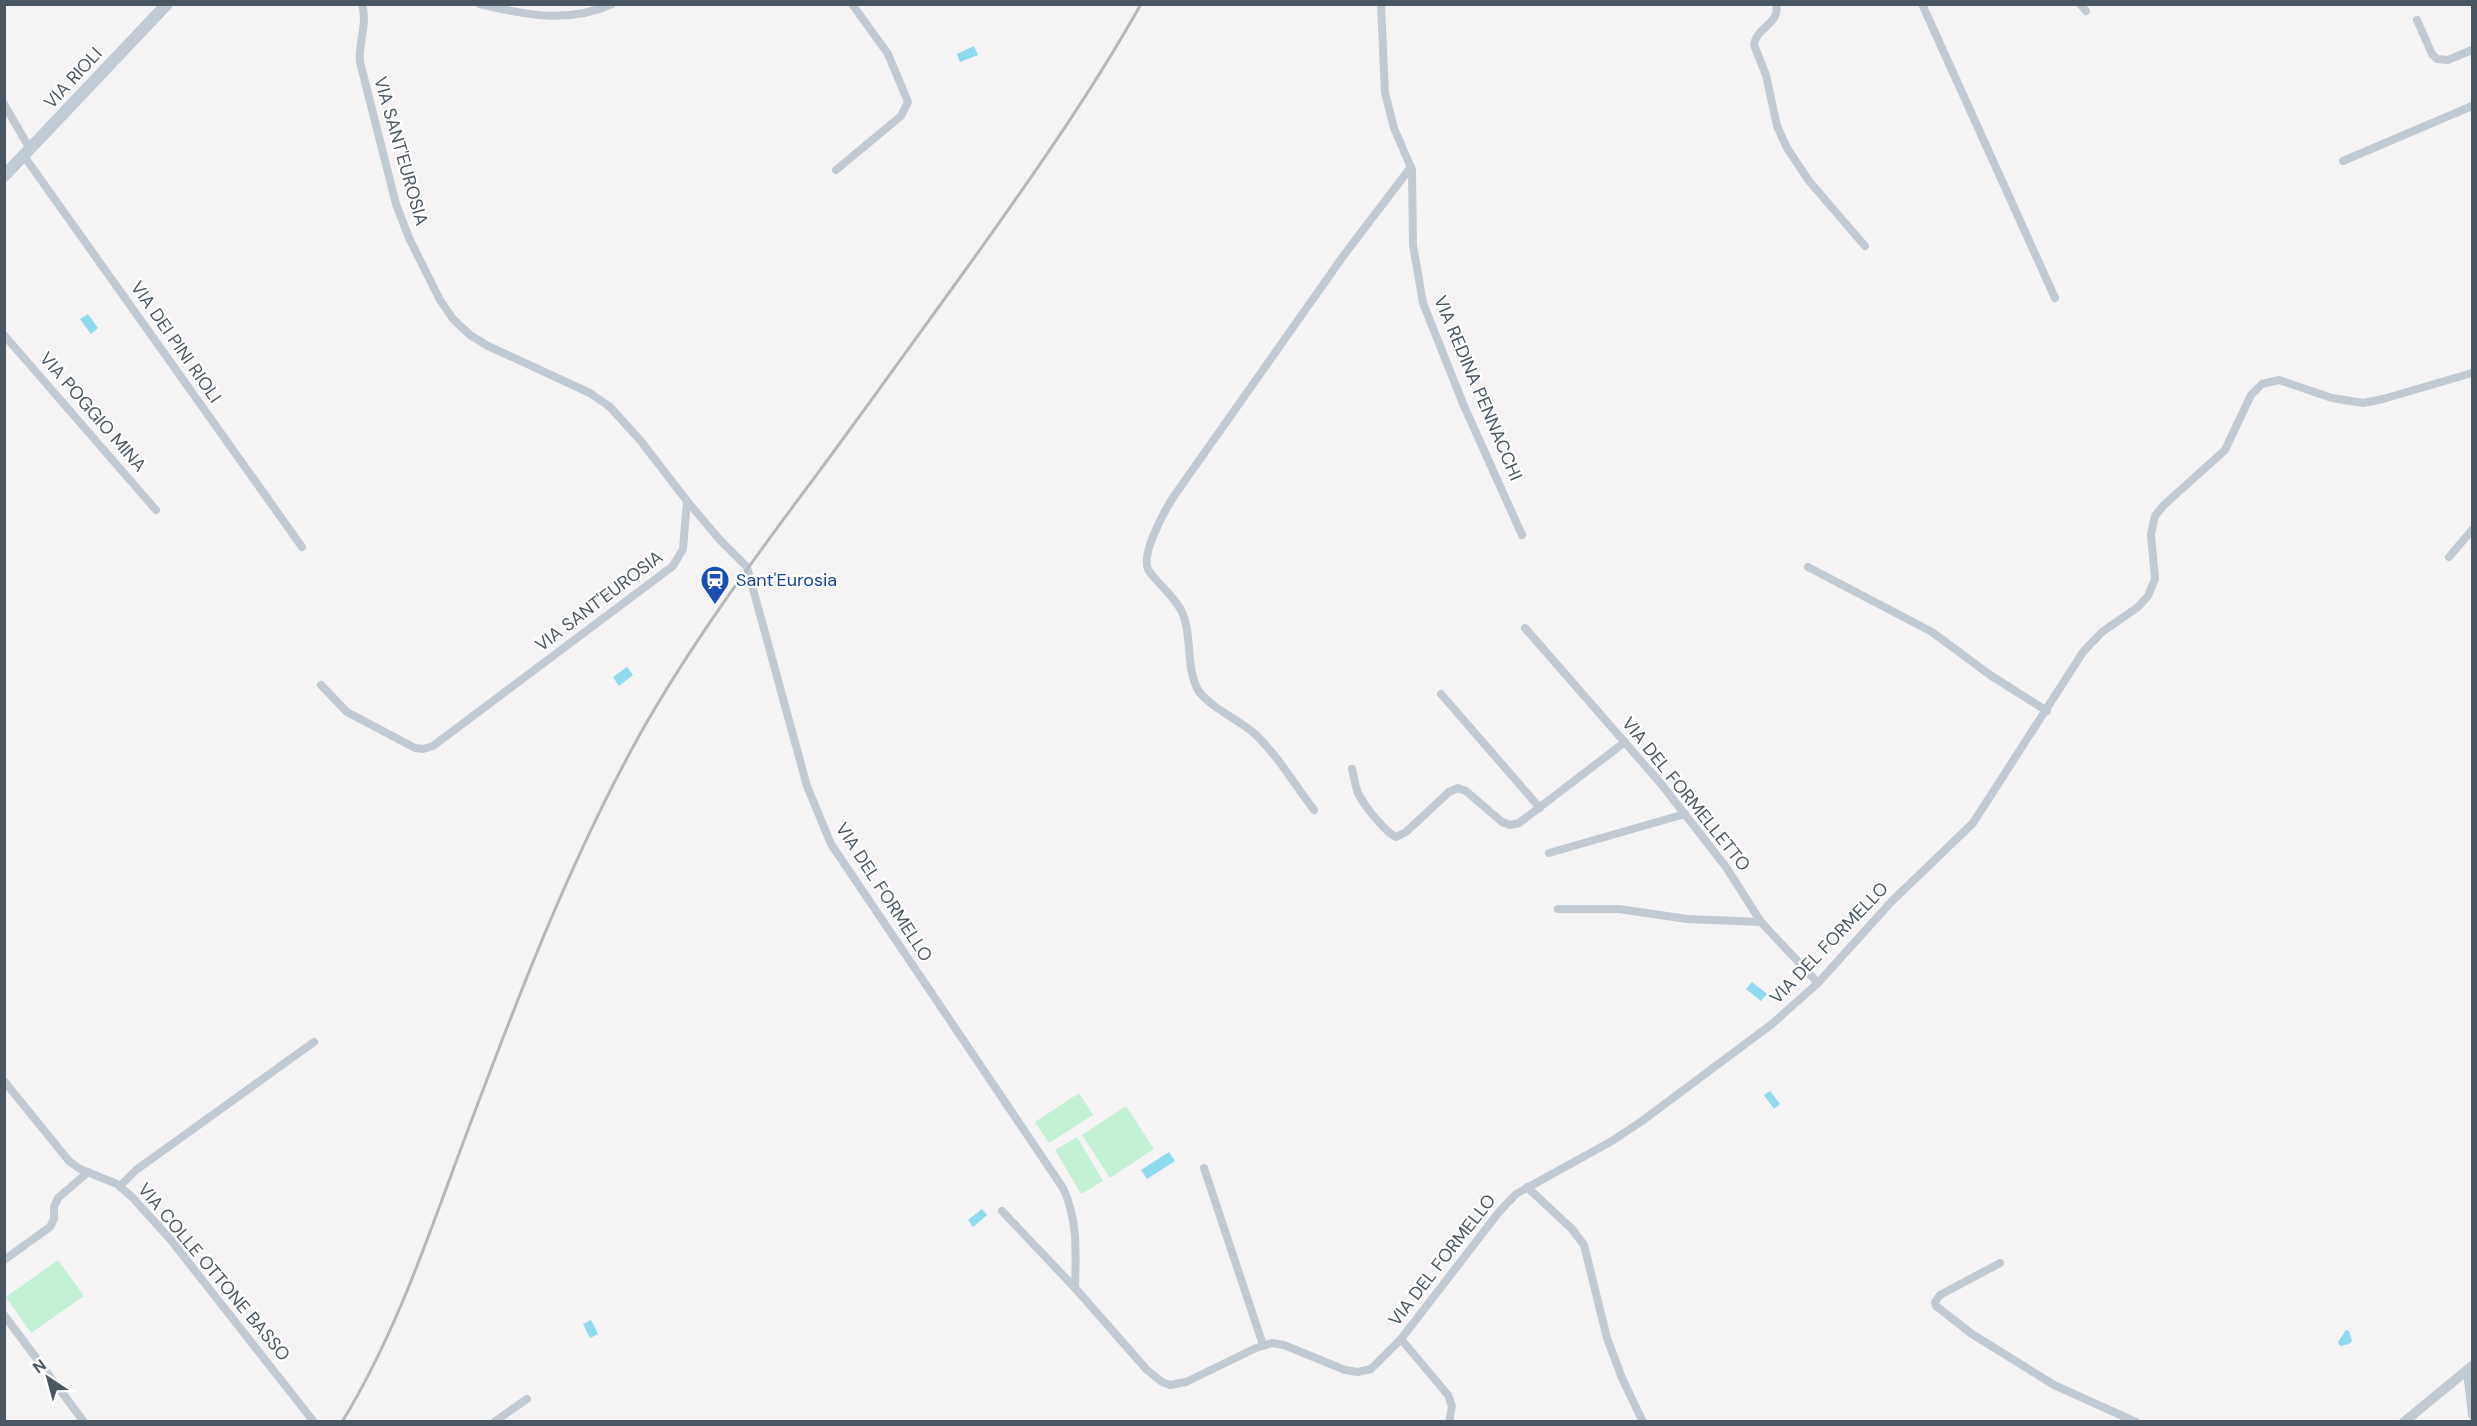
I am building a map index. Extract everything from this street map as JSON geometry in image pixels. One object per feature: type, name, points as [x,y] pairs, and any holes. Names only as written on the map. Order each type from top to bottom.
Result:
[{"type":"main road","name":"VIA RIOLI","points":[[4,176],[167,4]]},
{"type":"street","name":"VIA SANT'EUROSIA","points":[[321,686],[347,712],[412,747],[423,749],[433,746],[673,566],[684,549],[687,501],[657,460],[606,404],[578,385],[477,340],[453,319],[440,300],[409,238],[390,184],[361,65],[360,47],[365,21],[362,4]]},
{"type":"street","points":[[480,4],[522,14],[561,16],[589,13],[612,4]]},
{"type":"street","points":[[836,170],[901,116],[908,102],[885,49],[852,4]]},
{"type":"street","name":"VIA REDINA PENNACCHI","points":[[1381,4],[1385,93],[1396,134],[1411,166],[1413,177],[1413,245],[1423,303],[1464,406],[1522,535]]},
{"type":"street","points":[[1776,4],[1776,17],[1758,33],[1754,45],[1767,79],[1779,131],[1801,170],[1865,246]]},
{"type":"street","points":[[1922,4],[2055,298]]},
{"type":"street","points":[[2417,20],[2432,54],[2437,59],[2448,60],[2472,50]]},
{"type":"street","name":"VIA DEI PINI RIOLI","points":[[4,104],[27,153],[302,547]]},
{"type":"street","points":[[2343,161],[2472,106]]},
{"type":"street","points":[[1314,810],[1261,740],[1207,700],[1198,690],[1182,614],[1176,603],[1148,569],[1146,558],[1163,515],[1177,492],[1344,255],[1411,166]]},
{"type":"street","name":"VIA POGGIO MINA","points":[[4,335],[156,510]]},
{"type":"street","name":"VIA DEL FORMELLO","points":[[1263,1345],[1281,1344],[1338,1368],[1358,1372],[1376,1365],[1401,1339],[1499,1212],[1527,1186],[1597,1149],[1651,1115],[1772,1024],[1818,983],[1891,902],[1973,823],[2088,646],[2111,624],[2138,607],[2150,593],[2155,579],[2151,534],[2155,516],[2224,450],[2251,395],[2262,384],[2279,380],[2338,400],[2363,403],[2472,373]]},
{"type":"street","name":"VIA DEL FORMELLO","points":[[687,501],[720,540],[747,567],[807,786],[831,844],[1047,1162],[1065,1193],[1071,1210],[1075,1235],[1075,1288]]},
{"type":"street","points":[[2449,556],[2472,530]]},
{"type":"street","points":[[1808,567],[1932,632],[1990,675],[2047,711]]},
{"type":"street","name":"VIA DEL FORMELLETTO","points":[[1525,628],[1685,814],[1731,874],[1761,922],[1818,983]]},
{"type":"street","points":[[1441,694],[1540,808]]},
{"type":"street","points":[[1352,769],[1362,799],[1387,831],[1396,837],[1406,832],[1455,789],[1464,789],[1497,818],[1510,825],[1519,823],[1625,742]]},
{"type":"street","points":[[1550,853],[1685,814]]},
{"type":"street","points":[[1558,909],[1619,909],[1687,919],[1761,922]]},
{"type":"street","points":[[120,1186],[136,1170],[314,1042]]},
{"type":"street","name":"VIA COLLE OTTONE BASSO","points":[[4,1081],[65,1158],[76,1167],[120,1186],[170,1239],[314,1422]]},
{"type":"street","points":[[1002,1211],[1075,1288],[1147,1370],[1166,1384],[1178,1384],[1263,1345],[1204,1168]]},
{"type":"street","points":[[4,1260],[50,1227],[54,1221],[54,1208],[58,1198],[88,1172]]},
{"type":"street","points":[[1527,1186],[1572,1229],[1584,1245],[1610,1347],[1643,1422]]},
{"type":"street","points":[[2000,1263],[1940,1295],[1935,1302],[1936,1306],[1972,1334],[2054,1385],[2136,1422]]},
{"type":"street","points":[[4,1315],[84,1422]]},
{"type":"street","points":[[1401,1339],[1448,1395],[1452,1406],[1449,1422]]},
{"type":"street","points":[[2470,1369],[2472,1415]]},
{"type":"street","points":[[2404,1422],[2470,1369]]},
{"type":"street","points":[[494,1422],[527,1399]]},
{"type":"green space","points":[[1079,1093],[1093,1115],[1049,1143],[1035,1122]]},
{"type":"green space","points":[[1126,1106],[1154,1149],[1110,1178],[1082,1135]]},
{"type":"green space","points":[[1077,1137],[1103,1181],[1081,1194],[1055,1150]]},
{"type":"green space","points":[[58,1260],[84,1296],[31,1333],[6,1297]]},
{"type":"water","points":[[974,46],[978,55],[960,62],[957,54]]},
{"type":"water","points":[[88,314],[98,328],[91,334],[80,319]]},
{"type":"water","points":[[627,667],[633,675],[619,686],[613,677]]},
{"type":"water","points":[[1752,982],[1767,994],[1761,1001],[1746,989]]},
{"type":"water","points":[[1770,1091],[1780,1104],[1774,1109],[1764,1095]]},
{"type":"water","points":[[1169,1152],[1175,1161],[1147,1179],[1141,1170]]},
{"type":"water","points":[[982,1209],[987,1215],[973,1227],[968,1220]]},
{"type":"water","points":[[591,1320],[598,1334],[590,1338],[583,1324]]},
{"type":"water","points":[[2346,1330],[2349,1331],[2352,1341],[2340,1346],[2338,1342]]},
{"type":"railway","points":[[342,1422],[378,1357],[408,1289],[500,1045],[564,888],[639,736],[682,664],[730,594],[1036,169],[1080,104],[1141,4]]},
{"type":"place","name":"Sant'Eurosia","points":[[715,606]]}]
